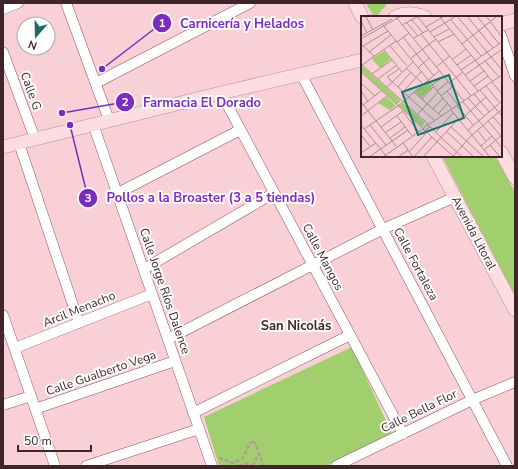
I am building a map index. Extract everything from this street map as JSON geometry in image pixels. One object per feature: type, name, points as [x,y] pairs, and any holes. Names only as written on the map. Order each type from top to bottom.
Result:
[{"type":"main road","points":[[355,3],[362,16]]},
{"type":"main road","points":[[420,3],[426,16]]},
{"type":"main road","points":[[398,16],[408,13],[424,16]]},
{"type":"main road","points":[[502,24],[515,20]]},
{"type":"main road","points":[[3,147],[361,60]]},
{"type":"main road","points":[[502,154],[515,178]]},
{"type":"main road","name":"Avenida Litoral","points":[[434,157],[515,310]]},
{"type":"street","points":[[3,9],[18,3]]},
{"type":"street","points":[[96,83],[250,3]]},
{"type":"street","points":[[70,5],[110,120]]},
{"type":"street","points":[[502,38],[515,76]]},
{"type":"street","name":"Calle G","points":[[3,52],[35,139]]},
{"type":"street","name":"Calle Fortaleza","points":[[301,74],[507,466]]},
{"type":"street","name":"Calle Mangos","points":[[221,93],[403,434]]},
{"type":"street","name":"Calle Jorge Ríos Dalence","points":[[93,124],[212,466]]},
{"type":"street","points":[[118,193],[240,130]]},
{"type":"street","points":[[19,143],[79,323]]},
{"type":"street","points":[[144,269],[274,193]]},
{"type":"street","points":[[168,338],[383,229],[455,197]]},
{"type":"street","name":"Arcil Menacho","points":[[14,348],[152,294]]},
{"type":"street","points":[[3,315],[54,466]]},
{"type":"street","points":[[193,413],[350,335]]},
{"type":"street","name":"Calle Gualberto Vega","points":[[35,409],[175,361]]},
{"type":"street","name":"Calle Bella Flor","points":[[336,466],[472,400],[515,382]]},
{"type":"street","points":[[3,405],[31,396]]},
{"type":"street","points":[[86,466],[200,429]]},
{"type":"path","points":[[217,457],[233,463],[243,458],[250,443],[254,441],[264,466]]},
{"type":"path","points":[[239,466],[245,463],[253,466],[259,453]]},
{"type":"path","points":[[243,458],[245,463]]},
{"type":"green space","points":[[366,3],[388,3],[377,16],[373,16]]},
{"type":"green space","points":[[443,157],[496,157],[515,192],[515,296]]},
{"type":"green space","points":[[352,347],[392,434],[326,466],[219,466],[204,417]]},
{"type":"place","name":"Carnicería y Helados","points":[[102,69]]},
{"type":"place","name":"Farmacia El Dorado","points":[[62,113]]},
{"type":"place","name":"Pollos a la Broaster (3 a 5 tiendas)","points":[[70,125]]},
{"type":"district","name":"San Nicolás","points":[[296,325]]}]
